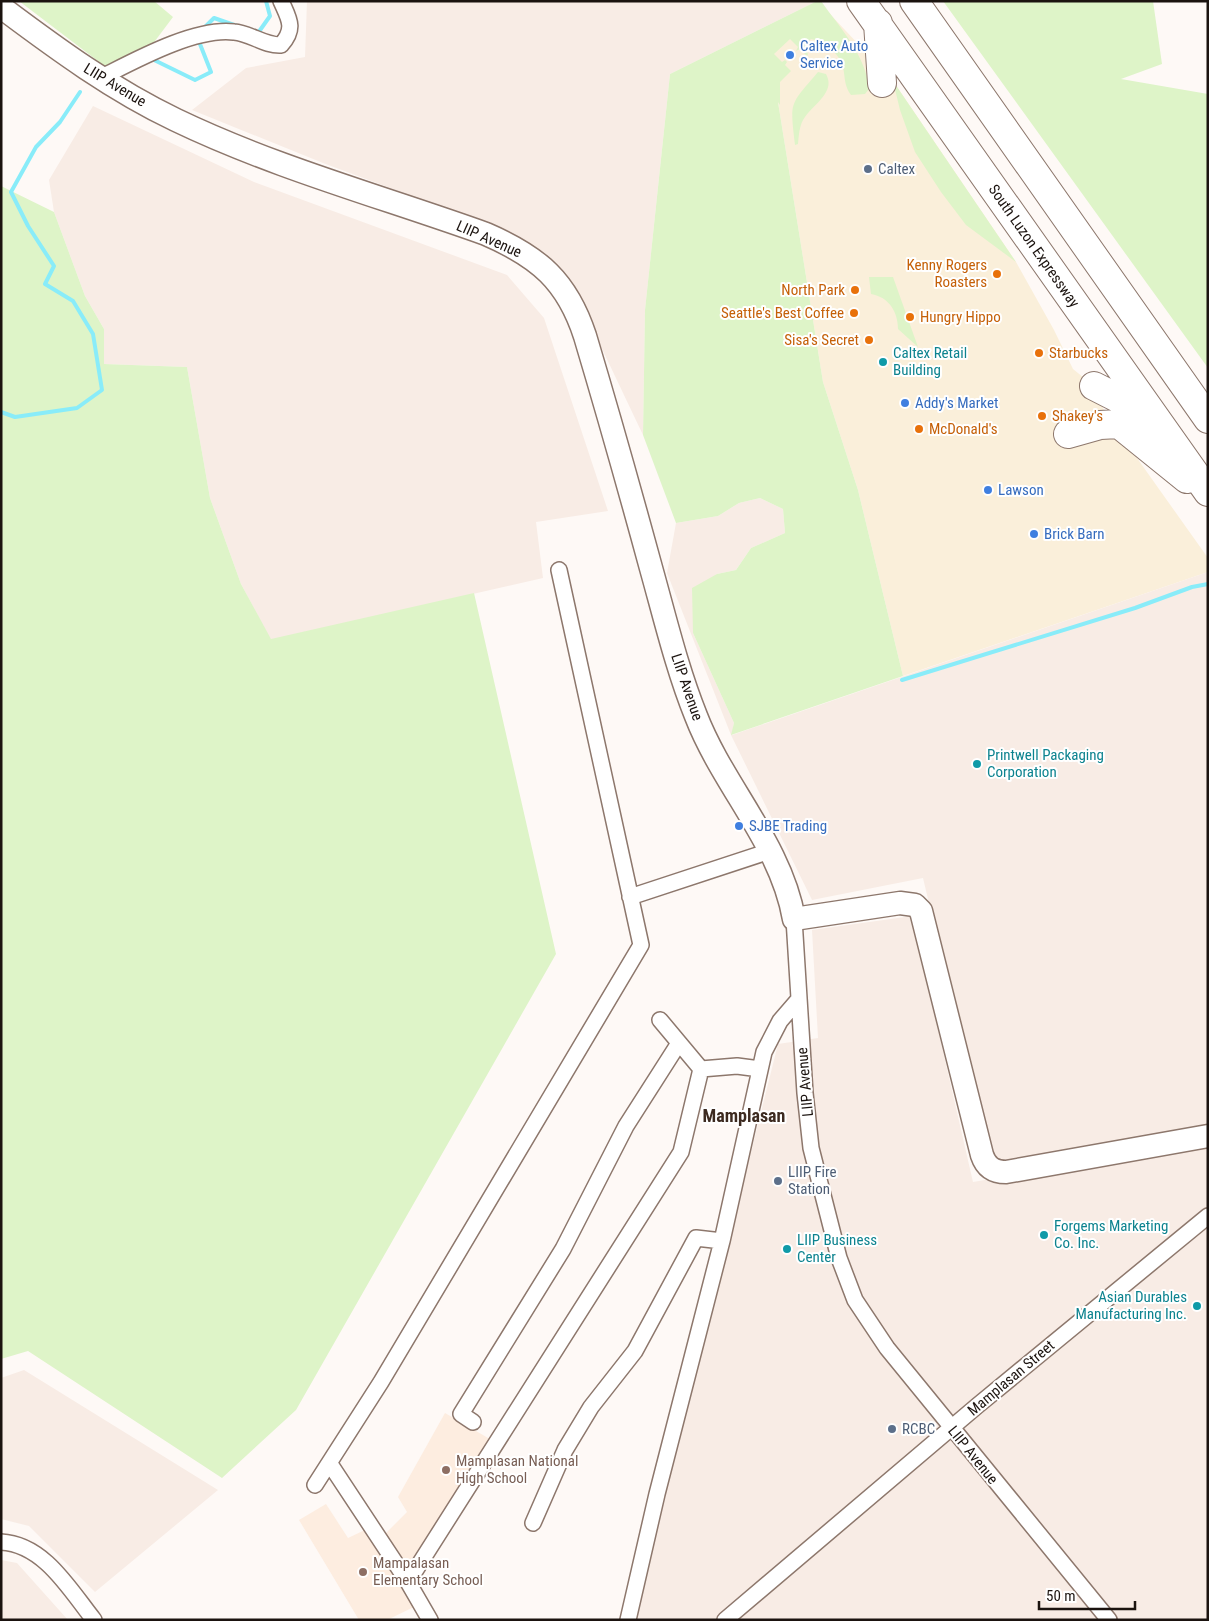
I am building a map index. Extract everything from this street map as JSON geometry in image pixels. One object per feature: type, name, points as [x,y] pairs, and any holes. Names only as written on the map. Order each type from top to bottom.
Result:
[{"type":"highway","name":"South Luzon Expressway","points":[[861,1],[1208,492]]},
{"type":"highway","points":[[914,1],[1208,419]]},
{"type":"highway","points":[[878,23],[882,83]]},
{"type":"highway","points":[[1094,386],[1154,417]]},
{"type":"highway","points":[[1068,434],[1100,425],[1119,424],[1208,496]]},
{"type":"street","points":[[100,78],[159,49],[217,31],[235,32],[273,46],[281,45],[289,36],[290,20],[281,1]]},
{"type":"street","name":"LIIP Avenue","points":[[1,7],[100,78],[177,120],[250,152],[303,172],[502,241],[536,261],[557,280],[573,304],[585,336],[673,646],[695,715],[707,742],[770,851],[787,890],[794,919],[811,1148],[839,1258],[860,1307],[887,1348],[1109,1620]]},
{"type":"street","points":[[316,1485],[417,1322],[641,945],[559,570]]},
{"type":"street","points":[[630,897],[770,851]]},
{"type":"street","points":[[794,919],[900,903],[914,906],[921,911],[982,1155],[987,1165],[992,1169],[1006,1172],[1208,1136]]},
{"type":"street","points":[[628,1620],[657,1494],[722,1241],[764,1052],[780,1021],[799,999]]},
{"type":"street","points":[[660,1020],[701,1069]]},
{"type":"street","points":[[473,1422],[461,1414],[562,1249],[626,1126],[679,1043]]},
{"type":"street","points":[[701,1069],[737,1066],[760,1069]]},
{"type":"street","points":[[408,1582],[681,1152],[701,1069]]},
{"type":"street","name":"Mamplasan Street","points":[[725,1620],[951,1428],[1208,1216]]},
{"type":"street","points":[[532,1523],[565,1450],[591,1407],[635,1351],[696,1238],[722,1241]]},
{"type":"street","points":[[330,1464],[408,1582],[430,1620]]},
{"type":"street","points":[[1,1542],[13,1543],[51,1565],[94,1620]]},
{"type":"shaded area","points":[[307,1],[817,1],[670,74],[645,310],[643,435],[575,292],[539,250],[455,212],[323,163],[192,110],[246,68],[305,57]]},
{"type":"shaded area","points":[[829,13],[893,81],[1016,262],[1054,330],[1073,369],[1094,386],[1105,413],[1208,558],[1208,572],[903,676],[858,490],[823,382],[769,46]]},
{"type":"shaded area","points":[[93,106],[254,182],[507,275],[544,318],[608,511],[536,522],[543,578],[271,640],[241,584],[210,498],[187,367],[104,364],[104,329],[85,296],[54,212],[49,180]]},
{"type":"shaded area","points":[[760,498],[783,509],[785,533],[751,548],[736,570],[717,574],[693,633],[734,723],[732,735],[1208,572],[1208,1128],[1004,1163],[993,1156],[987,1148],[923,878],[812,900],[731,735],[667,573],[676,523],[718,516],[739,503]]},
{"type":"shaded area","points":[[912,916],[973,1182],[1208,1142],[1208,1620],[634,1620],[778,1044],[818,1038],[812,930]]},
{"type":"shaded area","points":[[24,1370],[218,1490],[95,1592],[29,1526],[1,1519],[1,1378]]},
{"type":"shaded area","name":"Mamplasan National High School","points":[[445,1413],[495,1442],[410,1575],[385,1534],[407,1512],[398,1497]]},
{"type":"shaded area","name":"Mampalasan Elementary School","points":[[326,1504],[348,1538],[369,1528],[416,1606],[387,1620],[359,1620],[299,1520]]},
{"type":"shaded area","points":[[1,1560],[17,1563],[68,1620],[1,1620]]},
{"type":"green space","points":[[19,1],[154,1],[173,17],[152,45],[111,71]]},
{"type":"green space","points":[[817,1],[821,1],[858,53],[867,77],[869,89],[865,94],[851,95],[841,61],[831,49],[822,49],[819,41],[811,39],[805,45],[807,56],[800,49],[796,51],[798,47],[790,39],[774,54],[782,62],[785,60],[787,62],[785,65],[791,71],[780,82],[780,105],[778,102],[823,382],[858,490],[903,676],[731,735],[734,723],[693,633],[692,588],[717,574],[736,570],[751,548],[785,533],[783,509],[760,498],[739,503],[718,516],[676,523],[643,435],[645,310],[670,74]]},
{"type":"green space","points":[[943,1],[1153,1],[1162,64],[1121,79],[1208,94],[1208,368]]},
{"type":"green space","points":[[818,72],[826,74],[828,86],[823,97],[803,120],[798,144],[795,145],[792,120],[794,105],[801,92]]},
{"type":"green space","points":[[893,81],[1016,262],[966,225],[941,192],[915,152],[900,110]]},
{"type":"green space","points":[[1,186],[54,212],[85,296],[104,329],[104,364],[187,367],[210,498],[241,584],[271,639],[474,593],[556,954],[296,1410],[222,1478],[28,1351],[1,1359]]},
{"type":"green space","points":[[869,277],[893,277],[918,347],[898,329],[898,323],[891,306],[883,298],[871,294]]},
{"type":"waterway","points":[[258,33],[270,16],[266,1]]},
{"type":"waterway","points":[[202,30],[214,18],[237,26]]},
{"type":"waterway","points":[[150,58],[195,80],[211,72],[198,39]]},
{"type":"waterway","points":[[1,412],[15,417],[77,408],[102,390],[93,334],[73,301],[45,284],[54,266],[28,226],[11,192],[36,147],[60,122],[80,92]]},
{"type":"waterway","points":[[902,680],[1135,608],[1192,587],[1208,584]]},
{"type":"place","name":"Caltex Auto Service","points":[[790,55]]},
{"type":"place","name":"Caltex","points":[[868,169]]},
{"type":"place","name":"Kenny Rogers Roasters","points":[[997,274]]},
{"type":"place","name":"North Park","points":[[855,290]]},
{"type":"place","name":"Seattle's Best Coffee","points":[[854,313]]},
{"type":"place","name":"Hungry Hippo","points":[[910,317]]},
{"type":"place","name":"Sisa's Secret","points":[[869,340]]},
{"type":"place","name":"Starbucks","points":[[1039,353]]},
{"type":"place","name":"Caltex Retail Building","points":[[883,362]]},
{"type":"place","name":"Addy's Market","points":[[905,403]]},
{"type":"place","name":"Shakey's","points":[[1042,416]]},
{"type":"place","name":"McDonald's","points":[[919,429]]},
{"type":"place","name":"Lawson","points":[[988,490]]},
{"type":"place","name":"Brick Barn","points":[[1034,534]]},
{"type":"place","name":"Printwell Packaging Corporation","points":[[977,764]]},
{"type":"place","name":"SJBE Trading","points":[[739,826]]},
{"type":"place","name":"LIIP Fire Station","points":[[778,1181]]},
{"type":"place","name":"Forgems Marketing Co. Inc.","points":[[1044,1235]]},
{"type":"place","name":"LIIP Business Center","points":[[787,1249]]},
{"type":"place","name":"Asian Durables Manufacturing Inc.","points":[[1197,1306]]},
{"type":"place","name":"RCBC","points":[[892,1429]]},
{"type":"place","name":"Mamplasan National High School","points":[[446,1470]]},
{"type":"place","name":"Mampalasan Elementary School","points":[[363,1572]]},
{"type":"district","name":"Mamplasan","points":[[744,1115]]}]
